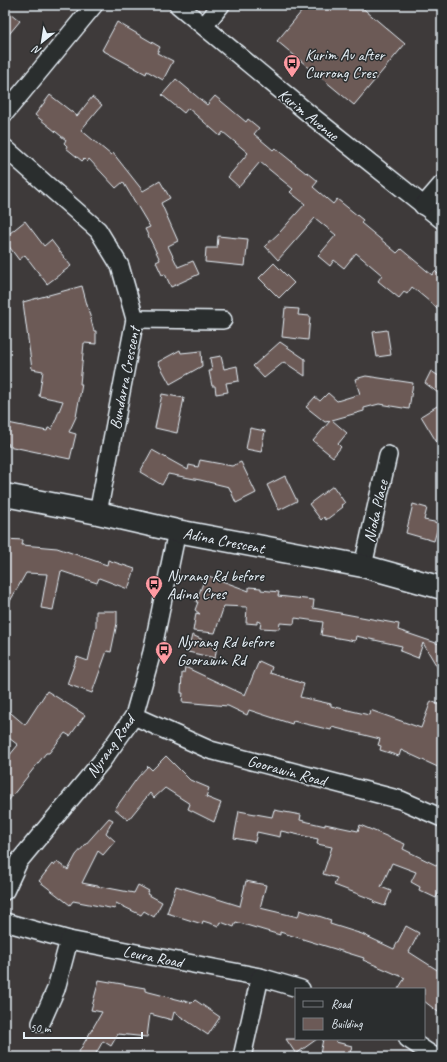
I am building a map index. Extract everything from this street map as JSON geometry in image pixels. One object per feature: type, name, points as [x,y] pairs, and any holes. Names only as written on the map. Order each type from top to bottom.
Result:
[{"type":"street","points":[[5,113],[94,5]]},
{"type":"street","name":"Kurim Avenue","points":[[178,5],[442,220]]},
{"type":"street","points":[[204,26],[221,5]]},
{"type":"street","name":"Bundarra Crescent","points":[[5,148],[98,230],[120,266],[135,319],[98,513]]},
{"type":"street","points":[[423,206],[442,184]]},
{"type":"street","points":[[135,319],[223,320]]},
{"type":"street","name":"Nioka Place","points":[[363,566],[388,455]]},
{"type":"street","name":"Adina Crescent","points":[[5,495],[98,513],[177,531],[363,566],[442,588]]},
{"type":"street","name":"Nyrang Road","points":[[5,891],[19,861],[102,761],[134,716],[152,652],[177,531]]},
{"type":"street","name":"Goorawin Road","points":[[134,716],[210,750],[401,800],[442,818]]},
{"type":"street","name":"Leura Road","points":[[5,922],[69,940],[260,977],[298,988]]},
{"type":"street","points":[[41,1023],[56,989],[69,940]]},
{"type":"street","points":[[242,1057],[260,977]]},
{"type":"street","points":[[410,1040],[435,1057]]},
{"type":"building","points":[[307,5],[359,5],[405,44],[354,105],[277,41]]},
{"type":"building","points":[[5,9],[20,21],[5,39]]},
{"type":"building","points":[[117,22],[160,47],[157,53],[173,61],[163,80],[147,71],[146,74],[102,50]]},
{"type":"building","points":[[176,79],[207,105],[215,96],[246,122],[248,119],[259,128],[254,134],[273,150],[275,148],[318,181],[313,187],[333,204],[337,199],[363,220],[361,223],[397,253],[401,249],[432,275],[435,271],[442,278],[442,312],[412,287],[407,294],[404,292],[399,298],[378,281],[382,275],[356,253],[344,268],[334,260],[330,266],[318,256],[336,235],[315,218],[278,260],[265,246],[280,232],[305,204],[290,192],[293,189],[260,162],[239,187],[228,177],[248,153],[223,132],[220,136],[188,108],[184,113],[162,95]]},
{"type":"building","points":[[50,95],[77,116],[92,97],[102,105],[81,130],[111,155],[113,153],[143,191],[160,181],[170,198],[161,203],[178,241],[168,246],[178,267],[193,261],[199,274],[171,287],[165,274],[162,275],[156,262],[160,260],[145,229],[150,227],[123,182],[116,188],[89,159],[87,162],[84,159],[82,161],[66,148],[67,146],[64,143],[66,140],[35,115]]},
{"type":"building","points":[[25,221],[44,246],[51,240],[71,266],[47,284],[25,255],[19,260],[5,241],[5,237]]},
{"type":"building","points":[[218,236],[248,239],[245,266],[205,262],[206,248],[217,248]]},
{"type":"building","points":[[274,263],[294,283],[279,298],[259,278]]},
{"type":"building","points":[[82,286],[94,331],[96,331],[96,344],[84,343],[80,384],[82,384],[76,417],[69,432],[76,434],[70,459],[8,446],[9,444],[5,443],[8,423],[47,431],[48,428],[52,429],[63,401],[39,396],[43,371],[32,369],[23,302]]},
{"type":"building","points":[[285,308],[299,309],[298,315],[310,316],[308,340],[282,337]]},
{"type":"building","points":[[387,330],[391,355],[377,357],[373,332]]},
{"type":"building","points":[[280,342],[305,359],[305,376],[284,362],[264,378],[253,366]]},
{"type":"building","points":[[180,350],[181,353],[201,351],[202,366],[170,384],[158,362]]},
{"type":"building","points":[[221,356],[224,369],[237,366],[239,381],[226,383],[228,392],[216,394],[215,386],[212,386],[209,371],[212,371],[210,358]]},
{"type":"building","points":[[431,371],[442,378],[442,396],[425,383]]},
{"type":"building","points":[[366,376],[413,383],[409,409],[379,404],[364,408],[364,411],[332,420],[347,433],[338,444],[341,447],[333,457],[313,441],[330,421],[325,422],[306,407],[315,397],[320,401],[328,393],[337,401],[360,394],[355,379]]},
{"type":"building","points":[[162,394],[184,398],[177,433],[155,428]]},
{"type":"building","points":[[442,403],[442,451],[421,416]]},
{"type":"building","points":[[250,428],[265,431],[261,452],[246,449]]},
{"type":"building","points":[[152,450],[188,470],[189,465],[198,467],[200,460],[232,466],[241,462],[256,493],[236,503],[229,487],[168,474],[162,485],[140,472]]},
{"type":"building","points":[[285,476],[297,501],[279,510],[267,485]]},
{"type":"building","points":[[333,486],[345,503],[341,505],[343,507],[326,520],[324,517],[321,520],[309,504]]},
{"type":"building","points":[[413,504],[427,508],[424,520],[439,523],[434,541],[406,533]]},
{"type":"building","points":[[5,539],[23,540],[22,545],[57,548],[107,565],[108,560],[135,569],[128,589],[99,578],[97,583],[61,571],[53,610],[41,608],[47,574],[26,573],[5,610]]},
{"type":"building","points":[[206,575],[249,591],[249,587],[261,588],[261,590],[279,592],[278,596],[314,600],[313,608],[399,624],[398,630],[442,645],[442,675],[423,643],[418,658],[400,651],[402,646],[356,636],[355,641],[321,635],[323,622],[295,618],[294,624],[280,623],[279,629],[260,628],[261,622],[257,621],[257,624],[246,623],[247,607],[224,606],[215,633],[193,631],[196,613],[200,614],[195,610],[198,602],[196,602]]},
{"type":"building","points":[[96,611],[117,611],[117,623],[111,652],[107,651],[92,693],[67,684],[77,657],[88,661],[96,626]]},
{"type":"building","points":[[192,635],[217,646],[215,658],[188,652]]},
{"type":"building","points":[[259,661],[272,667],[270,673],[304,684],[300,697],[331,704],[331,706],[369,715],[370,710],[421,728],[431,701],[442,706],[442,769],[401,750],[399,756],[380,750],[381,746],[378,745],[380,739],[332,727],[331,730],[293,721],[292,724],[249,710],[247,715],[228,706],[182,702],[182,673],[184,673],[185,667],[245,695]]},
{"type":"building","points":[[47,691],[85,715],[70,736],[65,733],[49,753],[46,753],[5,805],[5,761],[18,745],[5,735],[5,708],[25,725]]},
{"type":"building","points":[[166,756],[190,780],[209,788],[206,797],[221,803],[214,822],[188,809],[190,804],[165,788],[154,798],[150,793],[128,820],[115,809],[138,777],[148,766],[152,770]]},
{"type":"building","points":[[274,810],[301,815],[300,820],[325,826],[325,824],[358,831],[360,825],[405,844],[403,849],[442,868],[442,884],[436,898],[419,890],[420,887],[411,882],[416,872],[392,863],[381,887],[391,891],[385,906],[373,902],[374,900],[334,885],[337,878],[323,874],[332,847],[317,844],[318,839],[281,831],[280,837],[257,832],[255,842],[234,838],[239,811],[272,817]]},
{"type":"building","points":[[109,818],[113,820],[106,833],[115,841],[103,855],[98,851],[82,883],[134,893],[138,885],[149,891],[147,894],[162,902],[154,917],[144,911],[141,915],[116,903],[115,909],[73,901],[70,905],[39,881],[52,864],[54,866],[57,862],[68,870],[76,855]]},
{"type":"building","points":[[246,881],[266,885],[260,908],[298,917],[300,910],[331,920],[330,924],[362,934],[394,949],[406,926],[419,933],[409,952],[442,973],[442,1015],[425,1002],[425,988],[399,988],[405,978],[363,960],[364,958],[280,932],[280,935],[236,922],[234,927],[221,922],[219,926],[203,921],[202,924],[167,913],[176,886],[240,906]]},
{"type":"building","points":[[99,980],[145,988],[145,991],[192,1003],[195,1000],[220,1017],[208,1035],[174,1012],[172,1020],[150,1014],[147,1037],[118,1034],[111,1046],[103,1041],[94,1057],[76,1057],[102,1012],[91,1010]]},
{"type":"building","points":[[286,1039],[316,1040],[296,1054]]},
{"type":"building","points":[[323,1040],[337,1040],[336,1042],[352,1046],[349,1057],[334,1057],[320,1054]]},
{"type":"place","name":"Kurim Av after Currong Cres","points":[[292,78]]},
{"type":"place","name":"Nyrang Rd before Adina Cres","points":[[154,599]]},
{"type":"place","name":"Nyrang Rd before Goorawin Rd","points":[[164,665]]}]
